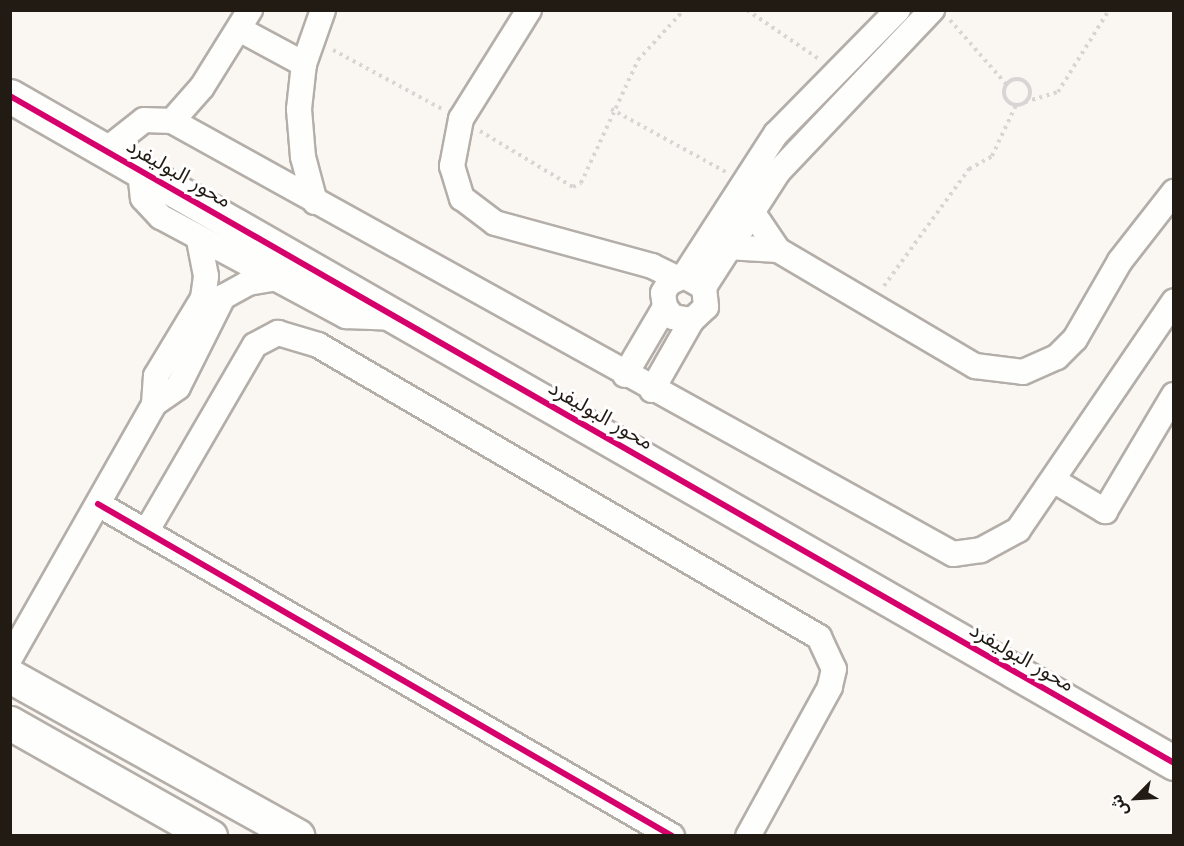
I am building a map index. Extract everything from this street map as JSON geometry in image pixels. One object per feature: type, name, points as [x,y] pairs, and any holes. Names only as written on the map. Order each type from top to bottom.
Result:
[{"type":"street","points":[[315,202],[300,133],[304,64],[311,38],[323,10]]},
{"type":"street","points":[[529,10],[461,119],[452,166],[457,188],[469,208],[510,229],[637,263],[706,307],[692,320],[652,390]]},
{"type":"street","points":[[625,375],[742,180],[776,134],[835,71],[898,10]]},
{"type":"street","points":[[692,320],[673,317],[679,288],[727,247],[751,210],[796,150],[932,10]]},
{"type":"street","points":[[172,121],[202,87],[244,20],[304,64]]},
{"type":"street","name":"محور البوليفرد","points":[[10,96],[1173,763]]},
{"type":"street","points":[[106,150],[144,120],[172,121],[652,390],[953,554],[1007,539],[1053,480],[1173,301]]},
{"type":"street","points":[[776,134],[796,150]]},
{"type":"street","points":[[140,171],[147,206],[200,239],[346,316],[398,318]]},
{"type":"street","points":[[727,247],[778,250],[975,366],[1010,373],[1035,369],[1075,339],[1120,261],[1173,192]]},
{"type":"street","points":[[751,210],[778,250]]},
{"type":"street","points":[[182,355],[205,287],[200,239]]},
{"type":"street","points":[[10,658],[154,404],[156,376],[182,355],[223,297],[248,283],[275,278]]},
{"type":"street","points":[[146,532],[250,350],[278,333],[311,342],[819,637],[834,669],[830,687],[748,836]]},
{"type":"street","points":[[1053,480],[1105,511],[1173,395]]},
{"type":"street","points":[[98,504],[672,836]]},
{"type":"street","points":[[10,676],[297,836]]},
{"type":"street","points":[[10,723],[210,836]]},
{"type":"path","points":[[311,38],[461,119],[573,187],[581,183],[611,109],[638,60],[684,10]]},
{"type":"path","points":[[747,10],[835,71]]},
{"type":"path","points":[[942,10],[1006,84],[1006,100],[1016,105],[1058,92],[1109,10]]},
{"type":"path","points":[[1006,84],[1015,79],[1025,83],[1029,92],[1025,102]]},
{"type":"path","points":[[873,304],[969,169],[992,156],[1016,105]]},
{"type":"path","points":[[611,109],[742,180]]},
{"type":"cycle path","points":[[10,96],[1174,763]]},
{"type":"cycle path","points":[[98,504],[672,836]]}]
